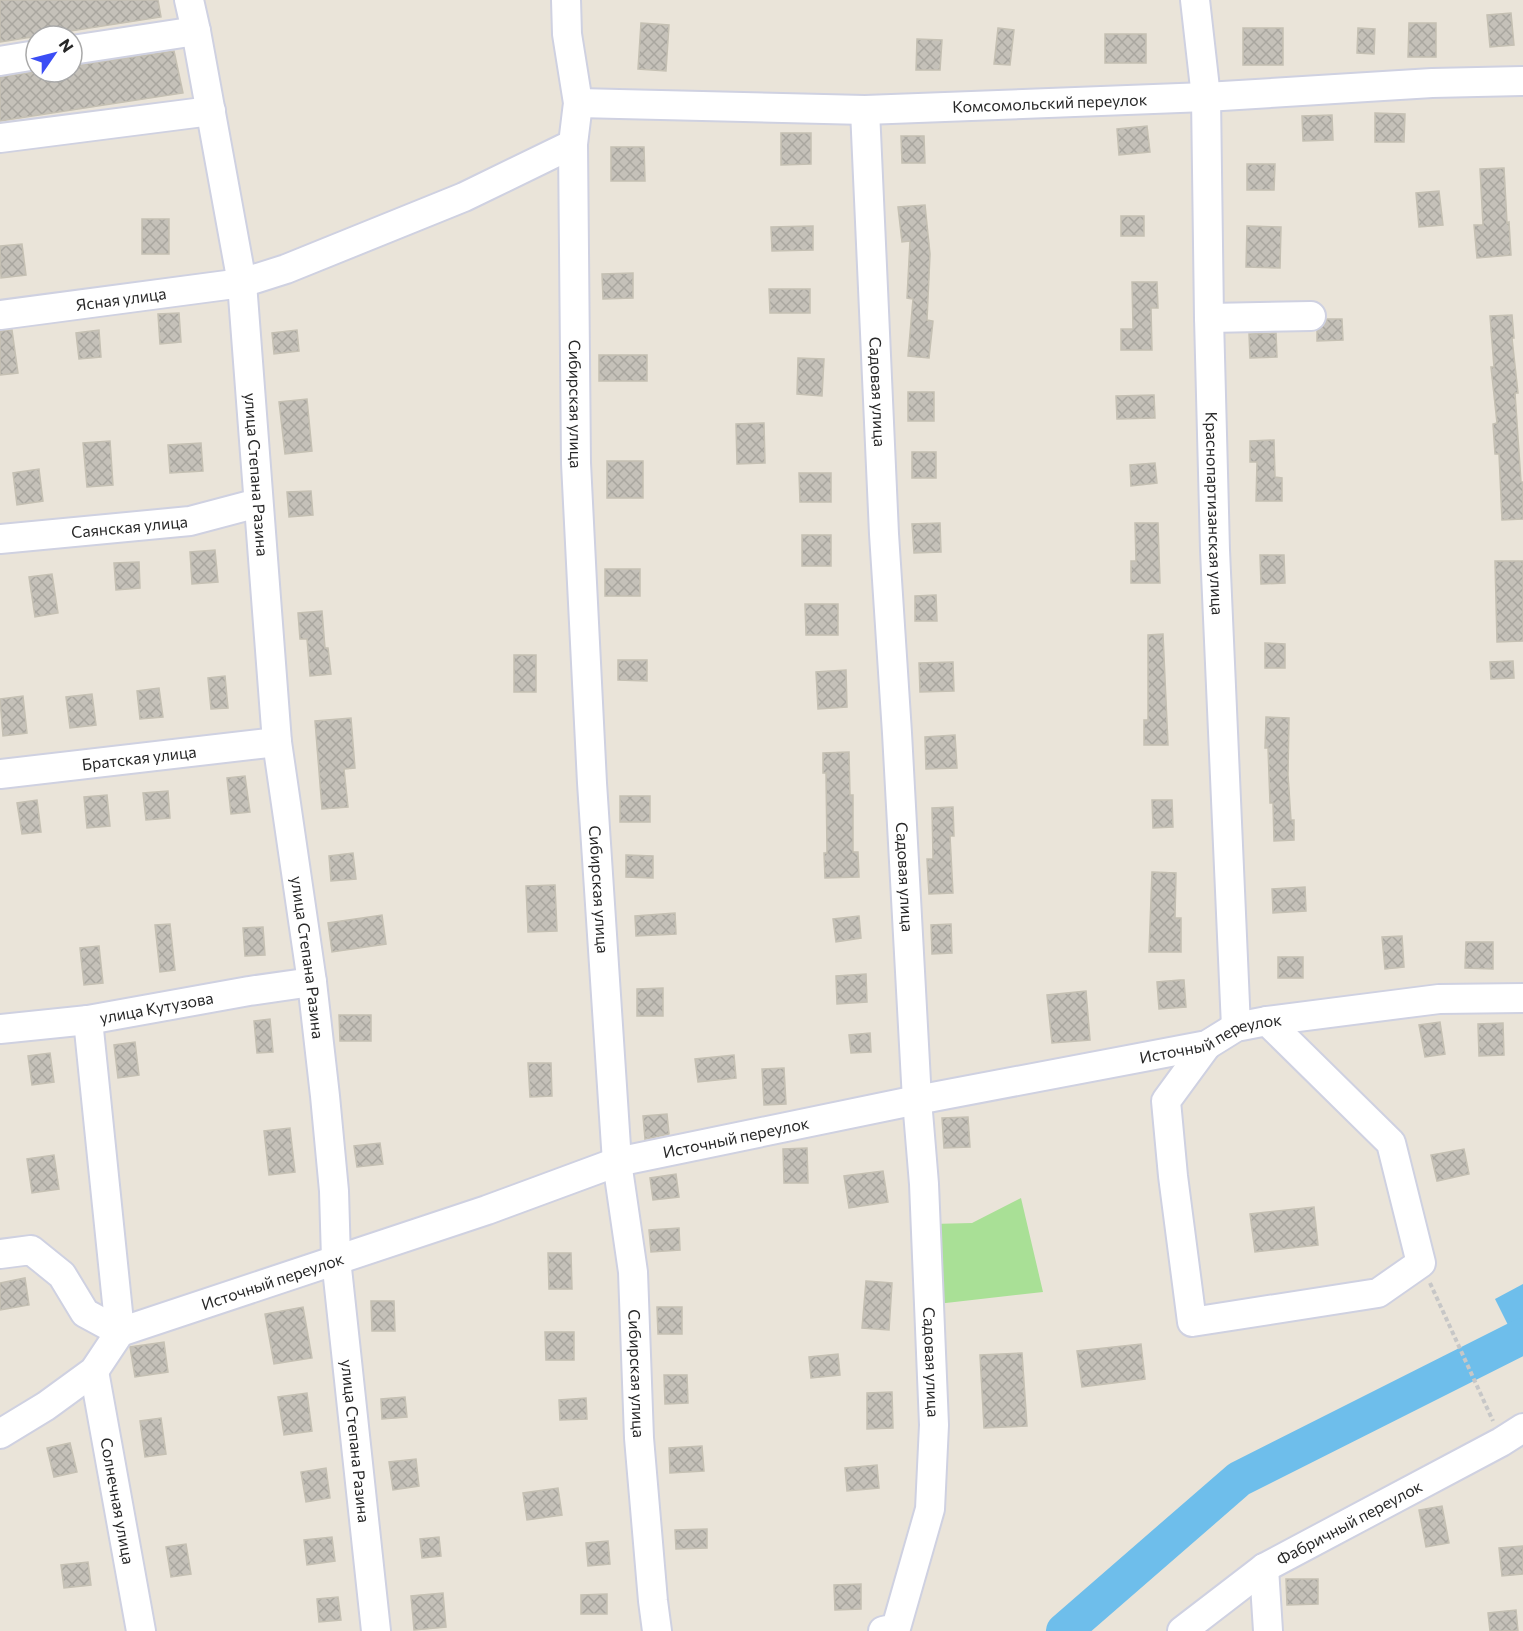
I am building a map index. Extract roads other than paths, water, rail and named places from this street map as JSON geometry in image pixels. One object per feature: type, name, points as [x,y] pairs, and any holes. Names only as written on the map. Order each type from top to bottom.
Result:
[{"type":"street","name":"улица Степана Разина","points":[[189,0],[242,283],[277,742],[312,982],[334,1191],[336,1259],[376,1631]]},
{"type":"street","name":"Сибирская улица","points":[[566,0],[567,34],[578,104],[573,144],[577,475],[592,783],[617,1162],[633,1272],[639,1438],[657,1631]]},
{"type":"street","name":"Краснопартизанская улица","points":[[1195,0],[1206,97],[1216,573],[1236,1027]]},
{"type":"street","points":[[84,48],[196,31]]},
{"type":"street","points":[[0,61],[24,58]]},
{"type":"street","name":"Комсомольский переулок","points":[[578,104],[865,110],[1206,97],[1420,84],[1523,81]]},
{"type":"street","name":"Садовая улица","points":[[865,110],[883,523],[924,1184],[934,1425],[930,1509],[896,1628],[884,1631]]},
{"type":"street","points":[[0,138],[211,111]]},
{"type":"street","name":"Ясная улица","points":[[0,315],[242,283],[286,269],[464,197],[573,144]]},
{"type":"street","points":[[1209,318],[1311,316]]},
{"type":"street","name":"Саянская улица","points":[[0,539],[190,520],[258,503]]},
{"type":"street","name":"Братская улица","points":[[0,774],[277,742]]},
{"type":"street","name":"улица Кутузова","points":[[0,1029],[88,1020],[312,982]]},
{"type":"street","name":"Источный переулок","points":[[120,1332],[487,1210],[617,1162],[917,1100],[1207,1045],[1236,1027],[1267,1021],[1439,999],[1523,998]]},
{"type":"street","points":[[0,1434],[46,1406],[94,1371],[120,1332],[88,1020]]},
{"type":"street","points":[[1207,1045],[1166,1101],[1173,1176],[1192,1322],[1377,1293],[1422,1263],[1391,1143],[1267,1021]]},
{"type":"street","points":[[0,1254],[31,1250],[62,1275],[85,1313],[120,1332]]},
{"type":"street","name":"Солнечная улица","points":[[94,1371],[141,1631]]},
{"type":"street","name":"Фабричный переулок","points":[[1182,1631],[1264,1568],[1501,1442],[1523,1428]]},
{"type":"street","points":[[1264,1568],[1268,1631]]},
{"type":"water","points":[[1523,1284],[1523,1355],[1495,1299]]},
{"type":"waterway","points":[[1064,1631],[1239,1479],[1523,1336]]}]
